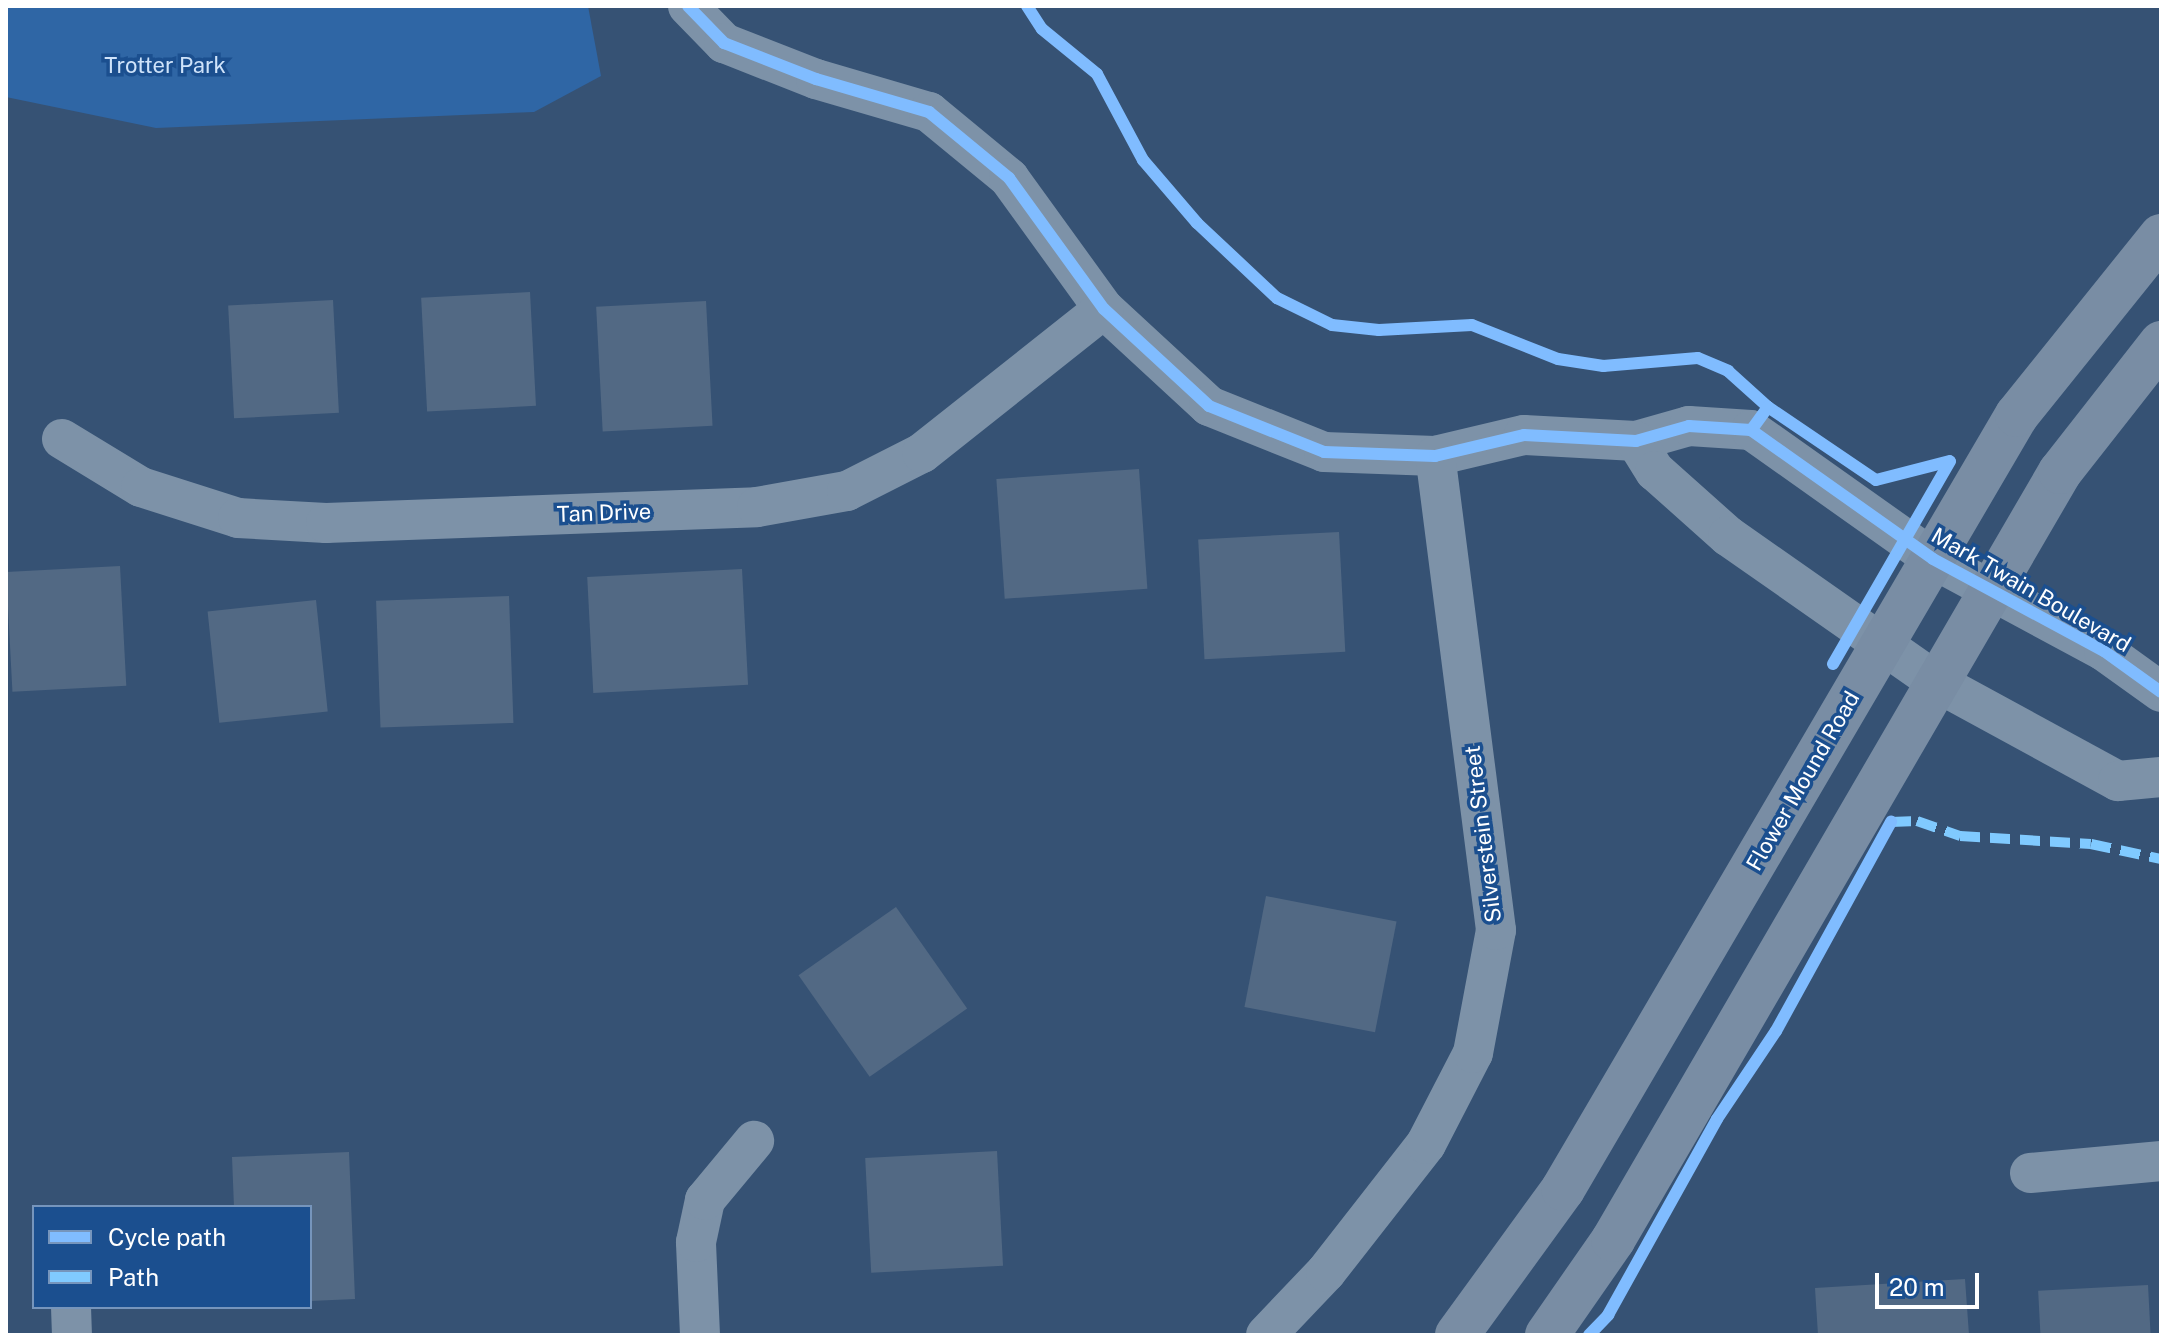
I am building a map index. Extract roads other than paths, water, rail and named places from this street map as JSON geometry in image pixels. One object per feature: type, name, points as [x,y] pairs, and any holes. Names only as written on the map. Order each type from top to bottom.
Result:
[{"type":"main road","name":"Flower Mound Road","points":[[1457,1335],[1563,1189],[2017,415],[2161,236]]},
{"type":"main road","points":[[1547,1335],[1613,1240],[2060,472],[2161,343]]},
{"type":"street","name":"Mark Twain Boulevard","points":[[688,6],[724,43],[816,79],[929,112],[1009,178],[1104,309],[1209,406],[1324,452],[1435,456],[1524,435],[1636,441],[1689,426],[1751,430],[1933,559],[2104,651],[2161,692]]},
{"type":"street","name":"Tan Drive","points":[[62,439],[141,487],[238,518],[326,523],[757,507],[847,491],[922,453],[1104,309]]},
{"type":"street","points":[[1636,441],[1655,471],[1728,536],[1938,683],[2118,781],[2161,777]]},
{"type":"street","name":"Silverstein Street","points":[[1266,1335],[1326,1272],[1426,1144],[1473,1053],[1496,930],[1435,456]]},
{"type":"street","points":[[700,1335],[696,1242],[705,1200],[754,1141]]},
{"type":"street","points":[[2030,1173],[2161,1161]]},
{"type":"street","points":[[71,1309],[72,1335]]},
{"type":"park label","name":"Trotter Park","points":[[165,66]]}]
